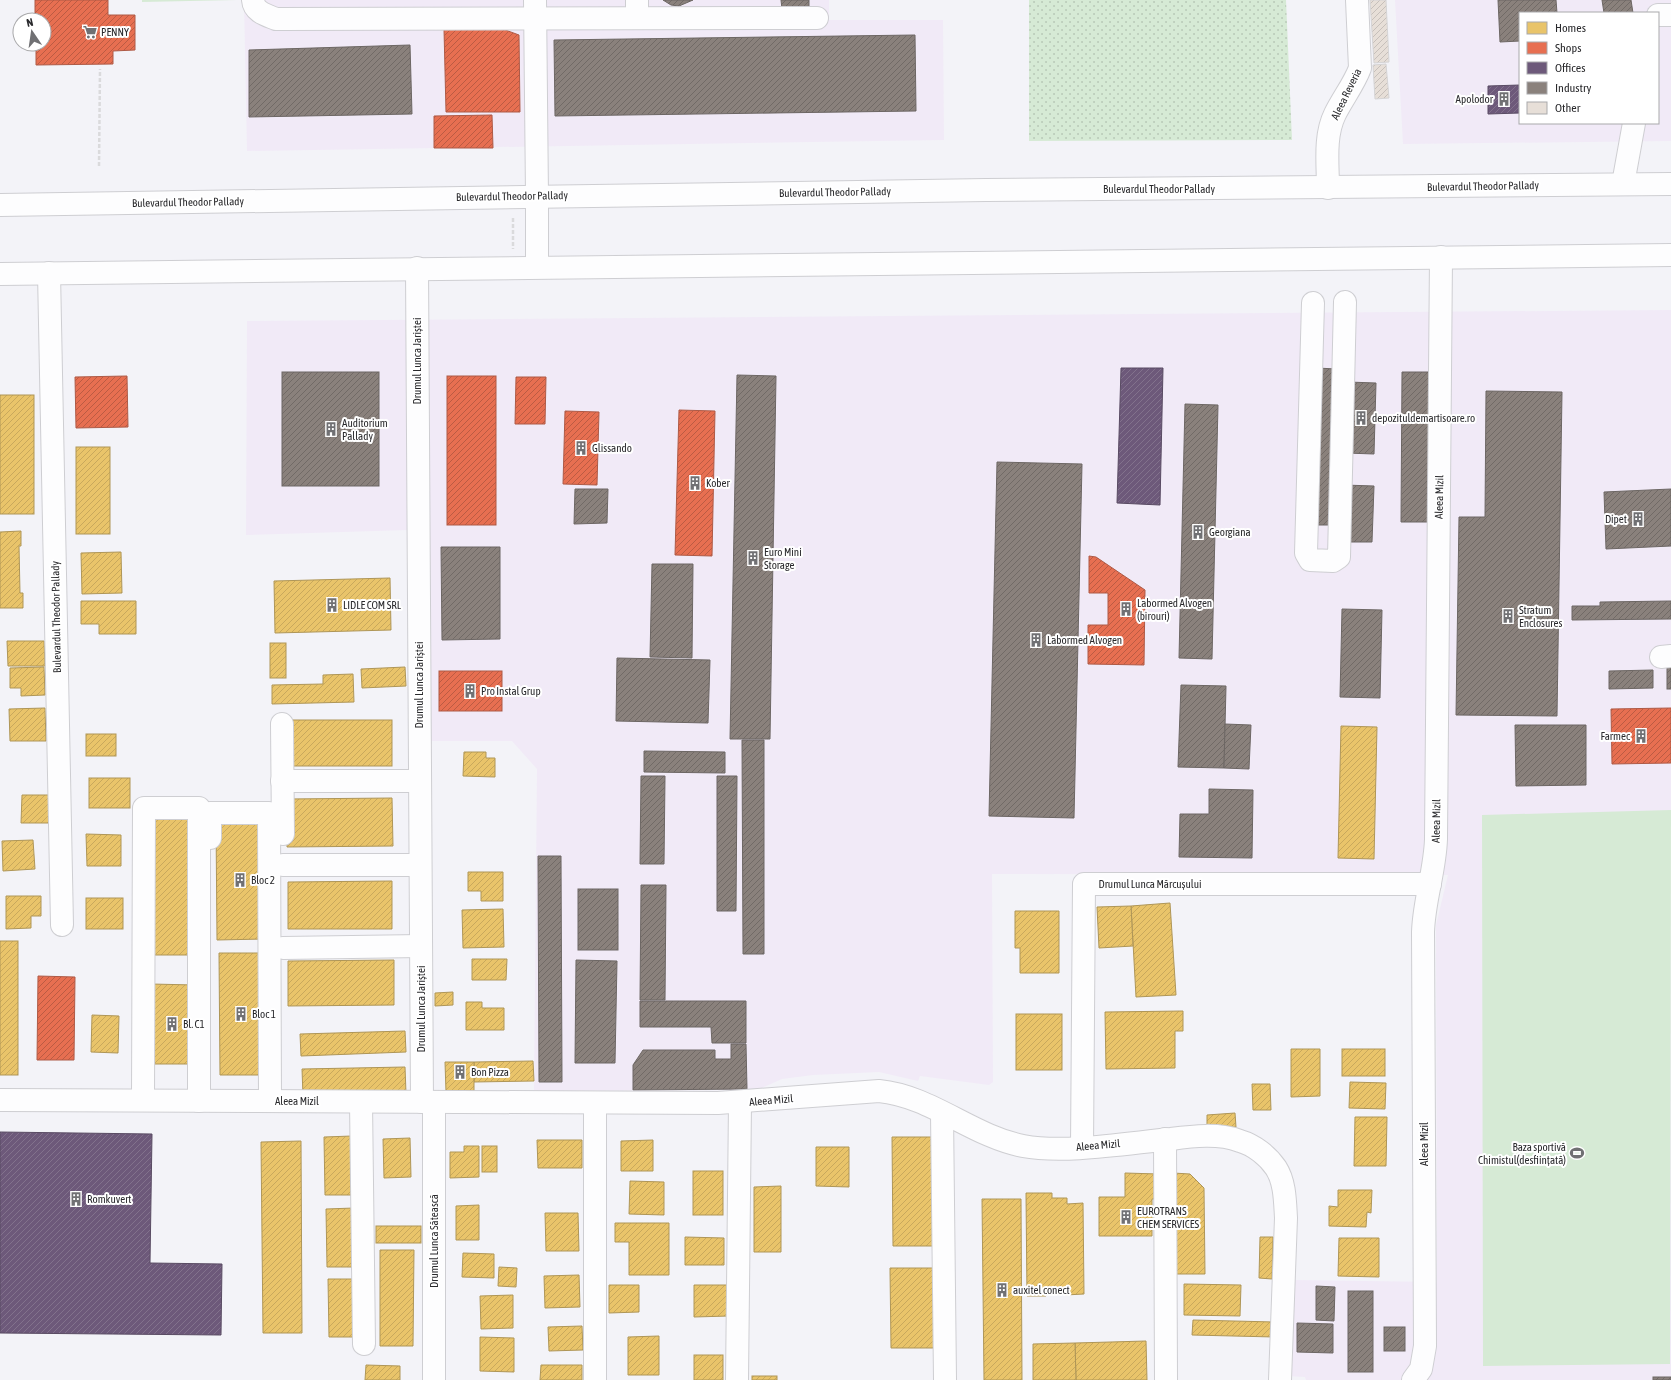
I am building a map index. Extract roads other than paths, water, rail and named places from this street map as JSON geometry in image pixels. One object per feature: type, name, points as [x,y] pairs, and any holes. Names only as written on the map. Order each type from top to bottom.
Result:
[{"type":"street","points":[[253,0],[253,4],[262,14],[276,19],[536,9],[717,9],[817,18]]},
{"type":"street","name":"Aleea Reveria","points":[[1328,188],[1328,143],[1331,124],[1334,115],[1357,76],[1360,68],[1357,0]]},
{"type":"street","points":[[536,9],[537,267]]},
{"type":"street","points":[[1659,15],[1671,15]]},
{"type":"street","points":[[1623,184],[1634,124]]},
{"type":"street","name":"Bulevardul Theodor Pallady","points":[[0,205],[986,190],[1671,184]]},
{"type":"street","points":[[0,274],[417,268],[1671,255]]},
{"type":"street","name":"Aleea Mizil","points":[[1412,1380],[1421,1369],[1425,1346],[1423,932],[1424,906],[1435,861],[1436,839],[1441,257]]},
{"type":"street","name":"Drumul Lunca Jariștei","points":[[417,268],[421,946],[428,1102]]},
{"type":"street","name":"Bulevardul Theodor Pallady","points":[[49,273],[62,925]]},
{"type":"street","points":[[1313,303],[1306,553],[1310,560],[1333,561],[1338,556],[1345,302]]},
{"type":"street","points":[[282,724],[283,1016]]},
{"type":"street","points":[[282,781],[419,781]]},
{"type":"street","points":[[143,1100],[144,808],[199,808],[204,1101]]},
{"type":"street","points":[[204,1101],[210,813],[269,813],[270,1101]]},
{"type":"street","points":[[283,865],[420,865]]},
{"type":"street","name":"Drumul Lunca Mărcușului","points":[[1082,1147],[1084,884],[1430,884]]},
{"type":"street","points":[[283,948],[421,946]]},
{"type":"street","name":"Aleea Mizil","points":[[0,1100],[595,1103],[740,1102],[768,1091],[879,1091],[902,1095],[1010,1143],[1040,1148],[1082,1147],[1210,1136],[1240,1140],[1255,1148],[1267,1157],[1276,1169],[1284,1193],[1286,1218],[1280,1380]]},
{"type":"street","points":[[361,1102],[364,1344]]},
{"type":"street","name":"Drumul Lunca Sătească","points":[[428,1102],[434,1380]]},
{"type":"street","points":[[737,1380],[740,1102]]},
{"type":"street","points":[[595,1103],[595,1380]]},
{"type":"street","points":[[942,1113],[945,1380]]},
{"type":"street","points":[[1165,1139],[1166,1380]]},
{"type":"place","name":"PENNY","points":[[90,32]]},
{"type":"place","name":"Apolodor","points":[[1504,99]]},
{"type":"place","name":"depozituldemartisoare.ro","points":[[1361,418]]},
{"type":"place","name":"Auditorium Pallady","points":[[331,429]]},
{"type":"place","name":"Glissando","points":[[581,448]]},
{"type":"place","name":"Kober","points":[[695,483]]},
{"type":"place","name":"Dipet","points":[[1638,519]]},
{"type":"place","name":"Georgiana","points":[[1198,532]]},
{"type":"place","name":"Euro Mini Storage","points":[[753,558]]},
{"type":"place","name":"LIDLE COM SRL","points":[[332,605]]},
{"type":"place","name":"Labormed Alvogen (birouri)","points":[[1126,609]]},
{"type":"place","name":"Stratum Enclosures","points":[[1508,616]]},
{"type":"place","name":"Labormed Alvogen","points":[[1036,640]]},
{"type":"place","name":"Pro Instal Grup","points":[[470,691]]},
{"type":"place","name":"Farmec","points":[[1641,736]]},
{"type":"place","name":"Bloc 2","points":[[240,880]]},
{"type":"place","name":"Bloc 1","points":[[241,1014]]},
{"type":"place","name":"Bl. C1","points":[[172,1024]]},
{"type":"place","name":"Bon Pizza","points":[[460,1072]]},
{"type":"place","name":"Baza sportivă Chimistul(desființată)","points":[[1577,1153]]},
{"type":"place","name":"Romkuvert","points":[[76,1199]]},
{"type":"place","name":"EUROTRANS CHEM SERVICES","points":[[1126,1217]]},
{"type":"place","name":"auxitel conect","points":[[1002,1290]]}]
